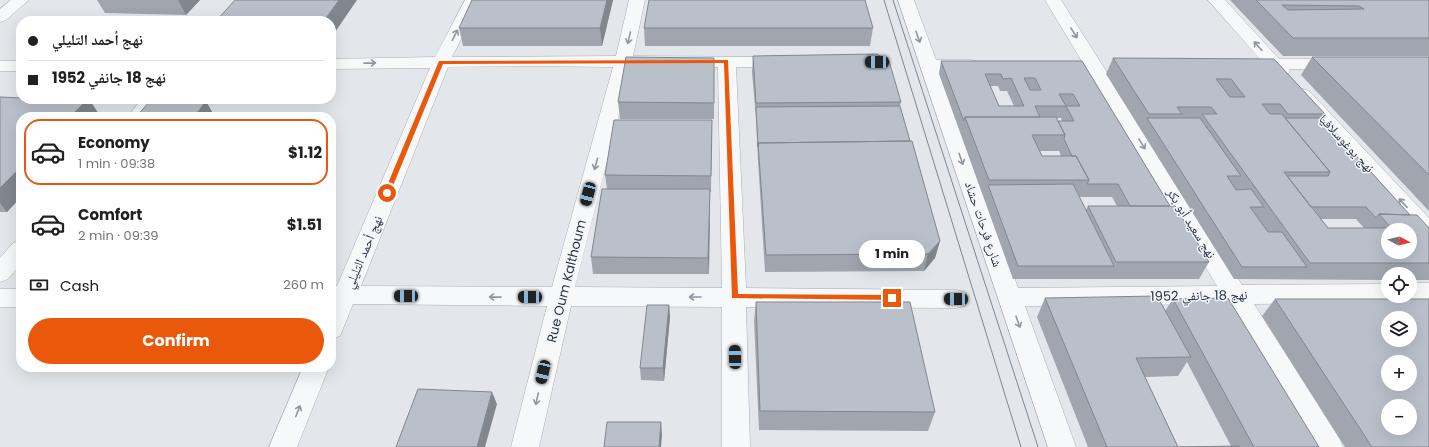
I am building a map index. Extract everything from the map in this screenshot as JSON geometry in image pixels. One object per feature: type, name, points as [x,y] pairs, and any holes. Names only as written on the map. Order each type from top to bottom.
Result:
[{"type":"street","points":[[0,17],[21,0]]},
{"type":"street","name":"نهج أحمد التليلي","points":[[338,295],[441,62],[473,0]]},
{"type":"street","name":"Rue Oum Kalthoum","points":[[525,447],[561,297],[623,62],[637,0]]},
{"type":"street","name":"شارع فرحات حشاد","points":[[906,0],[1062,447]]},
{"type":"street","name":"نهج سعيد أبو بكر","points":[[1053,0],[1102,66],[1236,294],[1329,447]]},
{"type":"street","name":"نهج يوغوسلافيا","points":[[1216,0],[1429,232]]},
{"type":"street","points":[[336,64],[530,61],[798,62]]},
{"type":"street","points":[[727,61],[734,296],[736,447]]},
{"type":"street","points":[[1235,64],[1351,64]]},
{"type":"street","points":[[928,65],[984,65]]},
{"type":"street","points":[[0,66],[16,66]]},
{"type":"street","points":[[1071,66],[1102,66]]},
{"type":"street","points":[[140,112],[148,104]]},
{"type":"street","points":[[0,273],[16,255]]},
{"type":"street","points":[[1417,292],[1429,292]]},
{"type":"street","name":"نهج 18 جانفي 1952","points":[[1010,298],[1381,293]]},
{"type":"street","points":[[338,295],[561,297],[734,296],[956,299]]},
{"type":"street","points":[[0,298],[16,298]]},
{"type":"street","points":[[283,447],[314,372]]},
{"type":"building","points":[[235,0],[339,0],[328,16],[221,16]]},
{"type":"building","points":[[472,0],[607,0],[600,28],[459,28]]},
{"type":"building","points":[[649,0],[865,0],[873,28],[644,28]]},
{"type":"building","points":[[1256,0],[1429,0],[1429,38],[1293,38]],"holes":[[[1282,5],[1359,6],[1364,9],[1288,10]]]},
{"type":"building","points":[[877,54],[889,61],[901,102],[756,103],[753,56]]},
{"type":"building","points":[[626,57],[714,58],[714,103],[618,102]]},
{"type":"building","points":[[1312,57],[1429,57],[1429,175]]},
{"type":"building","points":[[1113,58],[1274,59],[1325,114],[1288,114],[1280,104],[1262,104],[1270,114],[1282,114],[1330,172],[1284,172],[1328,228],[1381,228],[1381,259],[1417,259],[1417,223],[1387,223],[1379,214],[1417,215],[1429,228],[1429,263],[1310,263],[1202,114],[1217,114],[1211,107],[1177,107],[1182,114],[1149,114]],"holes":[[[1216,79],[1231,79],[1245,97],[1230,97]]]},
{"type":"building","points":[[941,61],[1082,61],[1170,206],[1130,206],[1118,184],[1087,184],[1089,180],[1076,156],[1072,156],[1064,139],[1065,135],[1058,121],[1074,121],[1066,106],[1035,106],[1040,117],[965,117],[964,121]],"holes":[[[985,74],[1001,74],[1003,79],[1011,78],[1024,106],[999,106]],[[1024,78],[1035,78],[1041,90],[1030,90]],[[1059,94],[1073,94],[1080,106],[1066,106]]]},
{"type":"building","points":[[0,97],[16,98],[16,104],[83,104],[75,112],[16,112],[16,172],[0,188]]},
{"type":"building","points":[[147,104],[204,104],[198,112],[140,112]]},
{"type":"building","points":[[900,106],[910,141],[758,143],[758,147],[756,107]]},
{"type":"building","points":[[965,117],[1056,117],[1065,135],[1032,135],[1042,156],[1076,156],[1089,180],[989,180]]},
{"type":"building","points":[[1147,118],[1200,118],[1241,176],[1227,176],[1236,190],[1251,189],[1264,207],[1250,207],[1268,232],[1282,232],[1307,267],[1242,267]]},
{"type":"building","points":[[1285,118],[1322,118],[1410,215],[1379,214],[1376,218],[1366,207],[1311,207],[1287,176],[1328,176],[1330,172]]},
{"type":"building","points":[[614,120],[712,120],[711,176],[605,175]]},
{"type":"building","points":[[912,141],[940,241],[928,254],[766,255],[758,143]]},
{"type":"building","points":[[1073,184],[1114,266],[1018,266],[988,185]]},
{"type":"building","points":[[602,189],[710,189],[708,258],[591,257]]},
{"type":"building","points":[[1088,206],[1175,206],[1209,262],[1116,262]]},
{"type":"building","points":[[1157,296],[1191,357],[1136,358],[1178,447],[1107,447],[1045,298]]},
{"type":"building","points":[[1228,298],[1319,447],[1254,447],[1173,299]]},
{"type":"building","points":[[1275,299],[1381,299],[1381,303],[1417,303],[1417,299],[1429,299],[1429,447],[1372,447]]},
{"type":"building","points":[[756,302],[910,302],[935,412],[760,411]]},
{"type":"building","points":[[647,305],[669,305],[663,368],[640,368]]},
{"type":"building","points":[[418,389],[492,392],[477,447],[396,447]]},
{"type":"building","points":[[607,422],[661,422],[659,447],[604,447]]},
{"type":"building","points":[[1239,446],[1239,447],[1178,447]]},
{"type":"tram line","points":[[884,0],[1021,447]]},
{"type":"tram line","points":[[893,0],[1038,447]]},
{"type":"route","points":[[387,193],[441,62],[727,61],[734,296],[892,298]]}]
